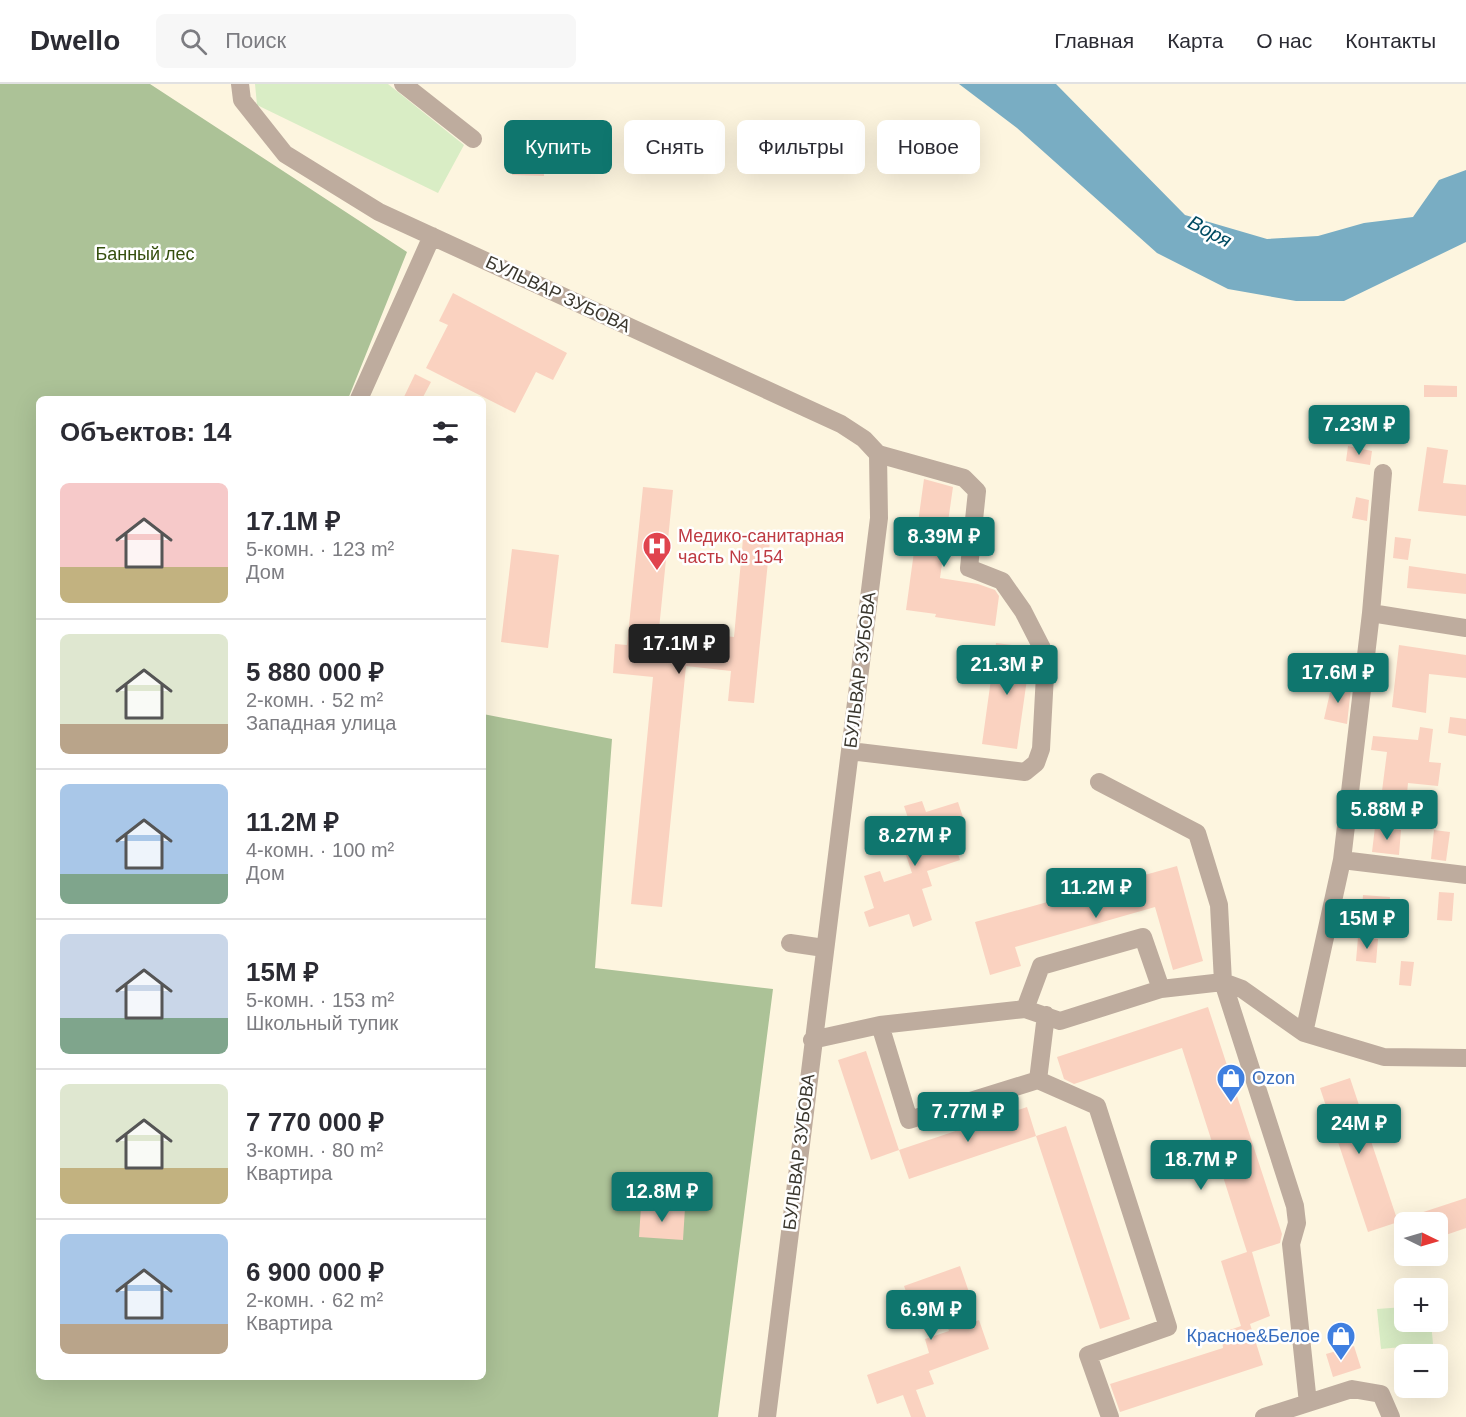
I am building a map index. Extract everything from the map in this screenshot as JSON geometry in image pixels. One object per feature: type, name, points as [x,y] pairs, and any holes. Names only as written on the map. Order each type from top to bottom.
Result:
[{"type":"street","name":"БУЛЬВАР ЗУБОВА","points":[[240,84],[242,100],[285,154],[380,212],[841,424],[864,439],[878,454],[879,518],[812,1040],[767,1417]]},
{"type":"street","points":[[403,84],[473,140]]},
{"type":"street","points":[[360,396],[432,236]]},
{"type":"street","points":[[850,751],[1025,772],[1036,764],[1041,749],[1046,656],[1023,611],[1002,581],[969,568],[977,491],[964,478],[878,454]]},
{"type":"street","points":[[1304,1033],[1342,860],[1371,613],[1383,473]]},
{"type":"street","points":[[1371,613],[1466,628]]},
{"type":"street","points":[[1099,782],[1197,833],[1219,905],[1222,982],[1294,1206],[1297,1222],[1291,1244],[1308,1403]]},
{"type":"street","points":[[1342,860],[1466,875]]},
{"type":"street","points":[[1025,1009],[1041,966],[1143,937],[1161,989]]},
{"type":"street","points":[[790,943],[824,948]]},
{"type":"street","points":[[812,1040],[880,1025],[1025,1009],[1060,1021],[1161,989],[1222,982],[1242,989],[1304,1033],[1384,1057],[1466,1058]]},
{"type":"street","points":[[1038,1080],[1046,1016]]},
{"type":"street","points":[[880,1025],[909,1120],[1038,1080],[1097,1106],[1167,1327],[1088,1355],[1110,1417]]},
{"type":"street","points":[[1264,1417],[1352,1389],[1382,1394],[1390,1417]]},
{"type":"green space","name":"Банный лес","points":[[0,84],[150,84],[407,252],[349,396],[36,396],[36,1380],[486,1380],[486,715],[612,739],[595,968],[773,989],[718,1417],[0,1417]]},
{"type":"green space","points":[[255,84],[388,84],[464,145],[438,193],[257,105]]},
{"type":"green space","points":[[1394,1308],[1394,1332],[1432,1332],[1433,1344],[1394,1344],[1394,1348],[1381,1349],[1377,1309]]},
{"type":"water","name":"Воря","points":[[959,84],[1056,84],[1185,215],[1267,239],[1318,236],[1364,223],[1413,217],[1439,180],[1466,170],[1466,242],[1344,301],[1296,301],[1228,289],[1157,253],[1017,128]]},
{"type":"building","points":[[512,174],[544,174],[544,176]]},
{"type":"building","points":[[453,293],[567,353],[553,380],[536,372],[515,413],[486,398],[486,396],[481,396],[426,368],[448,325],[439,321]]},
{"type":"building","points":[[415,374],[431,382],[424,396],[404,396]]},
{"type":"building","points":[[1424,385],[1457,386],[1457,397],[1424,397]]},
{"type":"building","points":[[1348,446],[1372,451],[1370,465],[1346,461]]},
{"type":"building","points":[[1427,447],[1448,450],[1443,483],[1466,485],[1466,516],[1418,511]]},
{"type":"building","points":[[924,479],[953,487],[940,578],[978,584],[995,590],[999,596],[995,626],[906,610]]},
{"type":"building","points":[[643,487],[673,490],[659,629],[734,637],[743,539],[770,541],[754,703],[728,701],[731,671],[686,666],[662,907],[631,904],[653,677],[613,673],[615,644],[627,645]]},
{"type":"building","points":[[1356,497],[1369,500],[1367,521],[1352,518]]},
{"type":"building","points":[[1395,537],[1411,539],[1408,560],[1393,558]]},
{"type":"building","points":[[512,549],[559,555],[548,648],[501,642]]},
{"type":"building","points":[[1409,566],[1466,574],[1466,594],[1407,588]]},
{"type":"building","points":[[996,643],[1029,647],[1031,651],[1017,749],[982,744]]},
{"type":"building","points":[[1399,645],[1466,655],[1466,678],[1429,674],[1426,713],[1392,707]]},
{"type":"building","points":[[1332,684],[1351,688],[1347,724],[1324,719]]},
{"type":"building","points":[[1450,717],[1466,719],[1466,736],[1448,733]]},
{"type":"building","points":[[1420,727],[1433,729],[1429,762],[1441,763],[1438,786],[1408,783],[1407,794],[1382,791],[1387,752],[1371,750],[1373,736],[1418,740]]},
{"type":"building","points":[[922,801],[926,812],[958,802],[963,817],[948,822],[960,860],[927,871],[932,886],[922,889],[932,920],[913,927],[909,914],[869,927],[864,912],[874,908],[864,876],[880,871],[884,882],[912,873],[904,849],[917,845],[904,806]]},
{"type":"building","points":[[1375,827],[1401,830],[1399,855],[1372,852]]},
{"type":"building","points":[[1434,830],[1450,832],[1446,861],[1431,859]]},
{"type":"building","points":[[1177,866],[1203,961],[1173,970],[1155,907],[1015,947],[1021,966],[990,975],[975,922]]},
{"type":"building","points":[[1439,892],[1454,893],[1452,921],[1437,920]]},
{"type":"building","points":[[1363,895],[1390,897],[1389,911],[1362,909]]},
{"type":"building","points":[[1358,937],[1378,939],[1376,963],[1356,961]]},
{"type":"building","points":[[1401,961],[1414,962],[1411,986],[1399,985]]},
{"type":"building","points":[[1208,1007],[1282,1234],[1280,1243],[1252,1252],[1270,1316],[1250,1324],[1263,1365],[1120,1412],[1110,1384],[1223,1348],[1221,1333],[1241,1326],[1221,1261],[1247,1252],[1182,1048],[1074,1084],[1064,1079],[1057,1057]]},
{"type":"building","points":[[866,1051],[899,1150],[871,1160],[838,1060]]},
{"type":"building","points":[[1350,1078],[1395,1212],[1394,1223],[1368,1232],[1320,1088]]},
{"type":"building","points":[[1027,1107],[1036,1136],[909,1179],[899,1150]]},
{"type":"building","points":[[1066,1126],[1130,1319],[1100,1329],[1036,1136]]},
{"type":"building","points":[[1466,1198],[1466,1228],[1448,1234],[1448,1212],[1423,1212]]},
{"type":"building","points":[[641,1206],[685,1208],[683,1240],[639,1237]]},
{"type":"building","points":[[960,1266],[970,1295],[954,1300],[963,1326],[979,1320],[989,1349],[929,1371],[934,1384],[916,1390],[926,1417],[911,1417],[903,1395],[877,1404],[867,1375],[929,1353],[925,1339],[949,1331],[940,1305],[914,1314],[904,1286]]},
{"type":"building","points":[[1354,1346],[1361,1368],[1333,1377],[1326,1354]]},
{"type":"place","name":"Медико-санитарная часть № 154","points":[[657,572]]},
{"type":"place","name":"Ozon","points":[[1231,1104]]},
{"type":"place","name":"Красное&Белое","points":[[1341,1362]]}]
